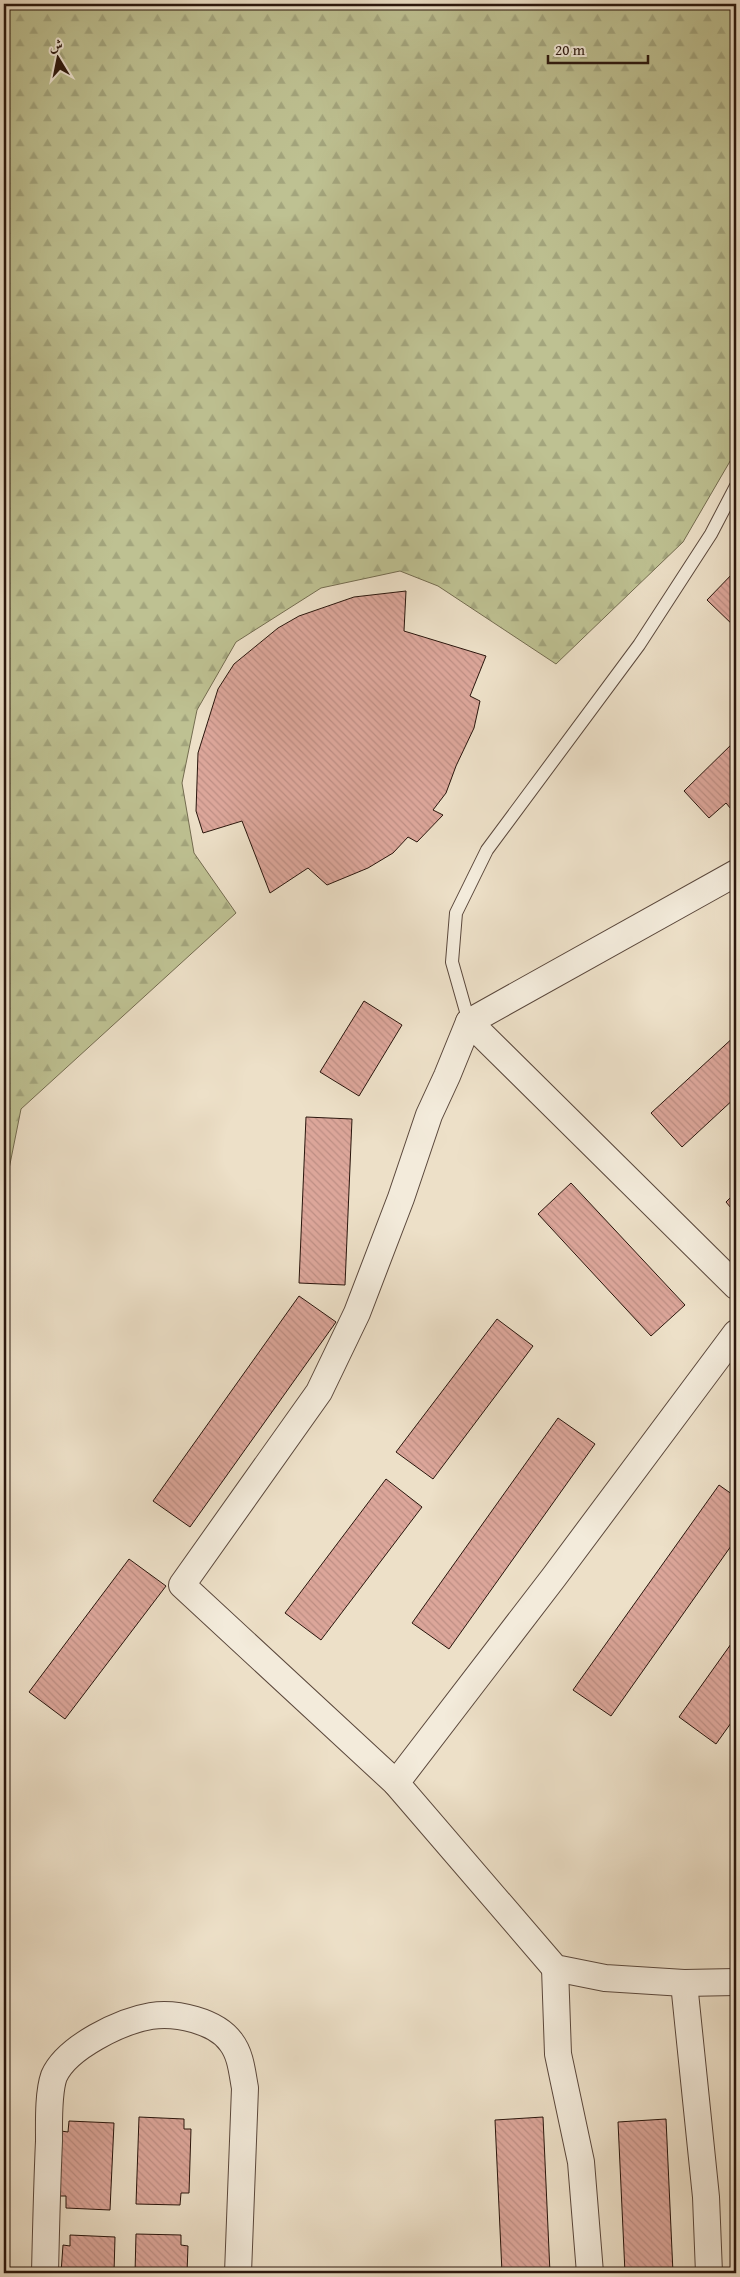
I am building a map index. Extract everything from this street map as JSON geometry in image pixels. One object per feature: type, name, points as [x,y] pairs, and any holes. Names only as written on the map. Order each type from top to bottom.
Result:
[{"type":"street","points":[[590,2273],[581,2162],[558,2054],[554,1968],[396,1783],[182,1585],[319,1392],[356,1313],[401,1198],[428,1115],[447,1076],[469,1022],[736,873]]},
{"type":"street","points":[[469,1022],[736,1286]]},
{"type":"street","points":[[396,1783],[554,1577],[736,1333]]},
{"type":"street","points":[[554,1968],[605,1978],[684,1983],[736,1982]]},
{"type":"street","points":[[684,1983],[706,2197],[709,2273]]},
{"type":"street","points":[[45,2273],[50,2108],[54,2077],[66,2060],[97,2037],[125,2023],[152,2016],[188,2017],[209,2024],[231,2041],[241,2061],[245,2088],[238,2273]]},
{"type":"lane","points":[[469,1022],[452,962],[456,913],[483,858],[639,646],[711,534],[736,486]]},
{"type":"green space","points":[[4,4],[736,4],[736,451],[683,542],[556,664],[438,586],[400,571],[321,588],[236,642],[197,710],[182,783],[194,853],[236,913],[21,1109],[4,1194]]},
{"type":"building","points":[[736,570],[736,628],[707,600]]},
{"type":"building","points":[[406,591],[404,631],[486,656],[470,696],[480,701],[474,728],[446,793],[433,810],[443,815],[417,842],[408,837],[393,853],[368,868],[327,885],[308,868],[270,893],[242,821],[203,833],[196,811],[198,753],[218,689],[234,664],[278,628],[299,616],[354,597]]},
{"type":"building","points":[[736,740],[736,815],[726,803],[709,818],[684,791]]},
{"type":"building","points":[[364,1001],[402,1025],[359,1096],[320,1072]]},
{"type":"building","points":[[736,1035],[736,1097],[682,1147],[651,1113]]},
{"type":"building","points":[[306,1117],[352,1119],[345,1285],[299,1283]]},
{"type":"building","points":[[571,1183],[685,1305],[651,1336],[538,1214]]},
{"type":"building","points":[[736,1192],[736,1214],[726,1202]]},
{"type":"building","points":[[299,1296],[336,1322],[190,1527],[153,1501]]},
{"type":"building","points":[[497,1319],[533,1346],[433,1479],[396,1452]]},
{"type":"building","points":[[558,1418],[595,1444],[449,1649],[412,1623]]},
{"type":"building","points":[[386,1479],[422,1507],[321,1640],[285,1613]]},
{"type":"building","points":[[719,1485],[736,1497],[736,1539],[611,1716],[573,1690]]},
{"type":"building","points":[[129,1559],[166,1586],[65,1719],[29,1692]]},
{"type":"building","points":[[736,1637],[736,1716],[716,1744],[679,1717]]},
{"type":"building","points":[[139,2117],[184,2119],[184,2129],[191,2129],[189,2193],[181,2193],[180,2205],[136,2204]]},
{"type":"building","points":[[543,2117],[550,2273],[502,2273],[495,2120]]},
{"type":"building","points":[[666,2119],[673,2273],[625,2273],[618,2122]]},
{"type":"building","points":[[69,2121],[114,2123],[110,2210],[66,2208],[66,2196],[58,2196],[61,2131],[68,2132]]},
{"type":"building","points":[[136,2234],[181,2235],[181,2245],[188,2246],[187,2273],[135,2273]]},
{"type":"building","points":[[70,2235],[115,2237],[114,2273],[61,2273],[63,2245],[70,2246]]}]
